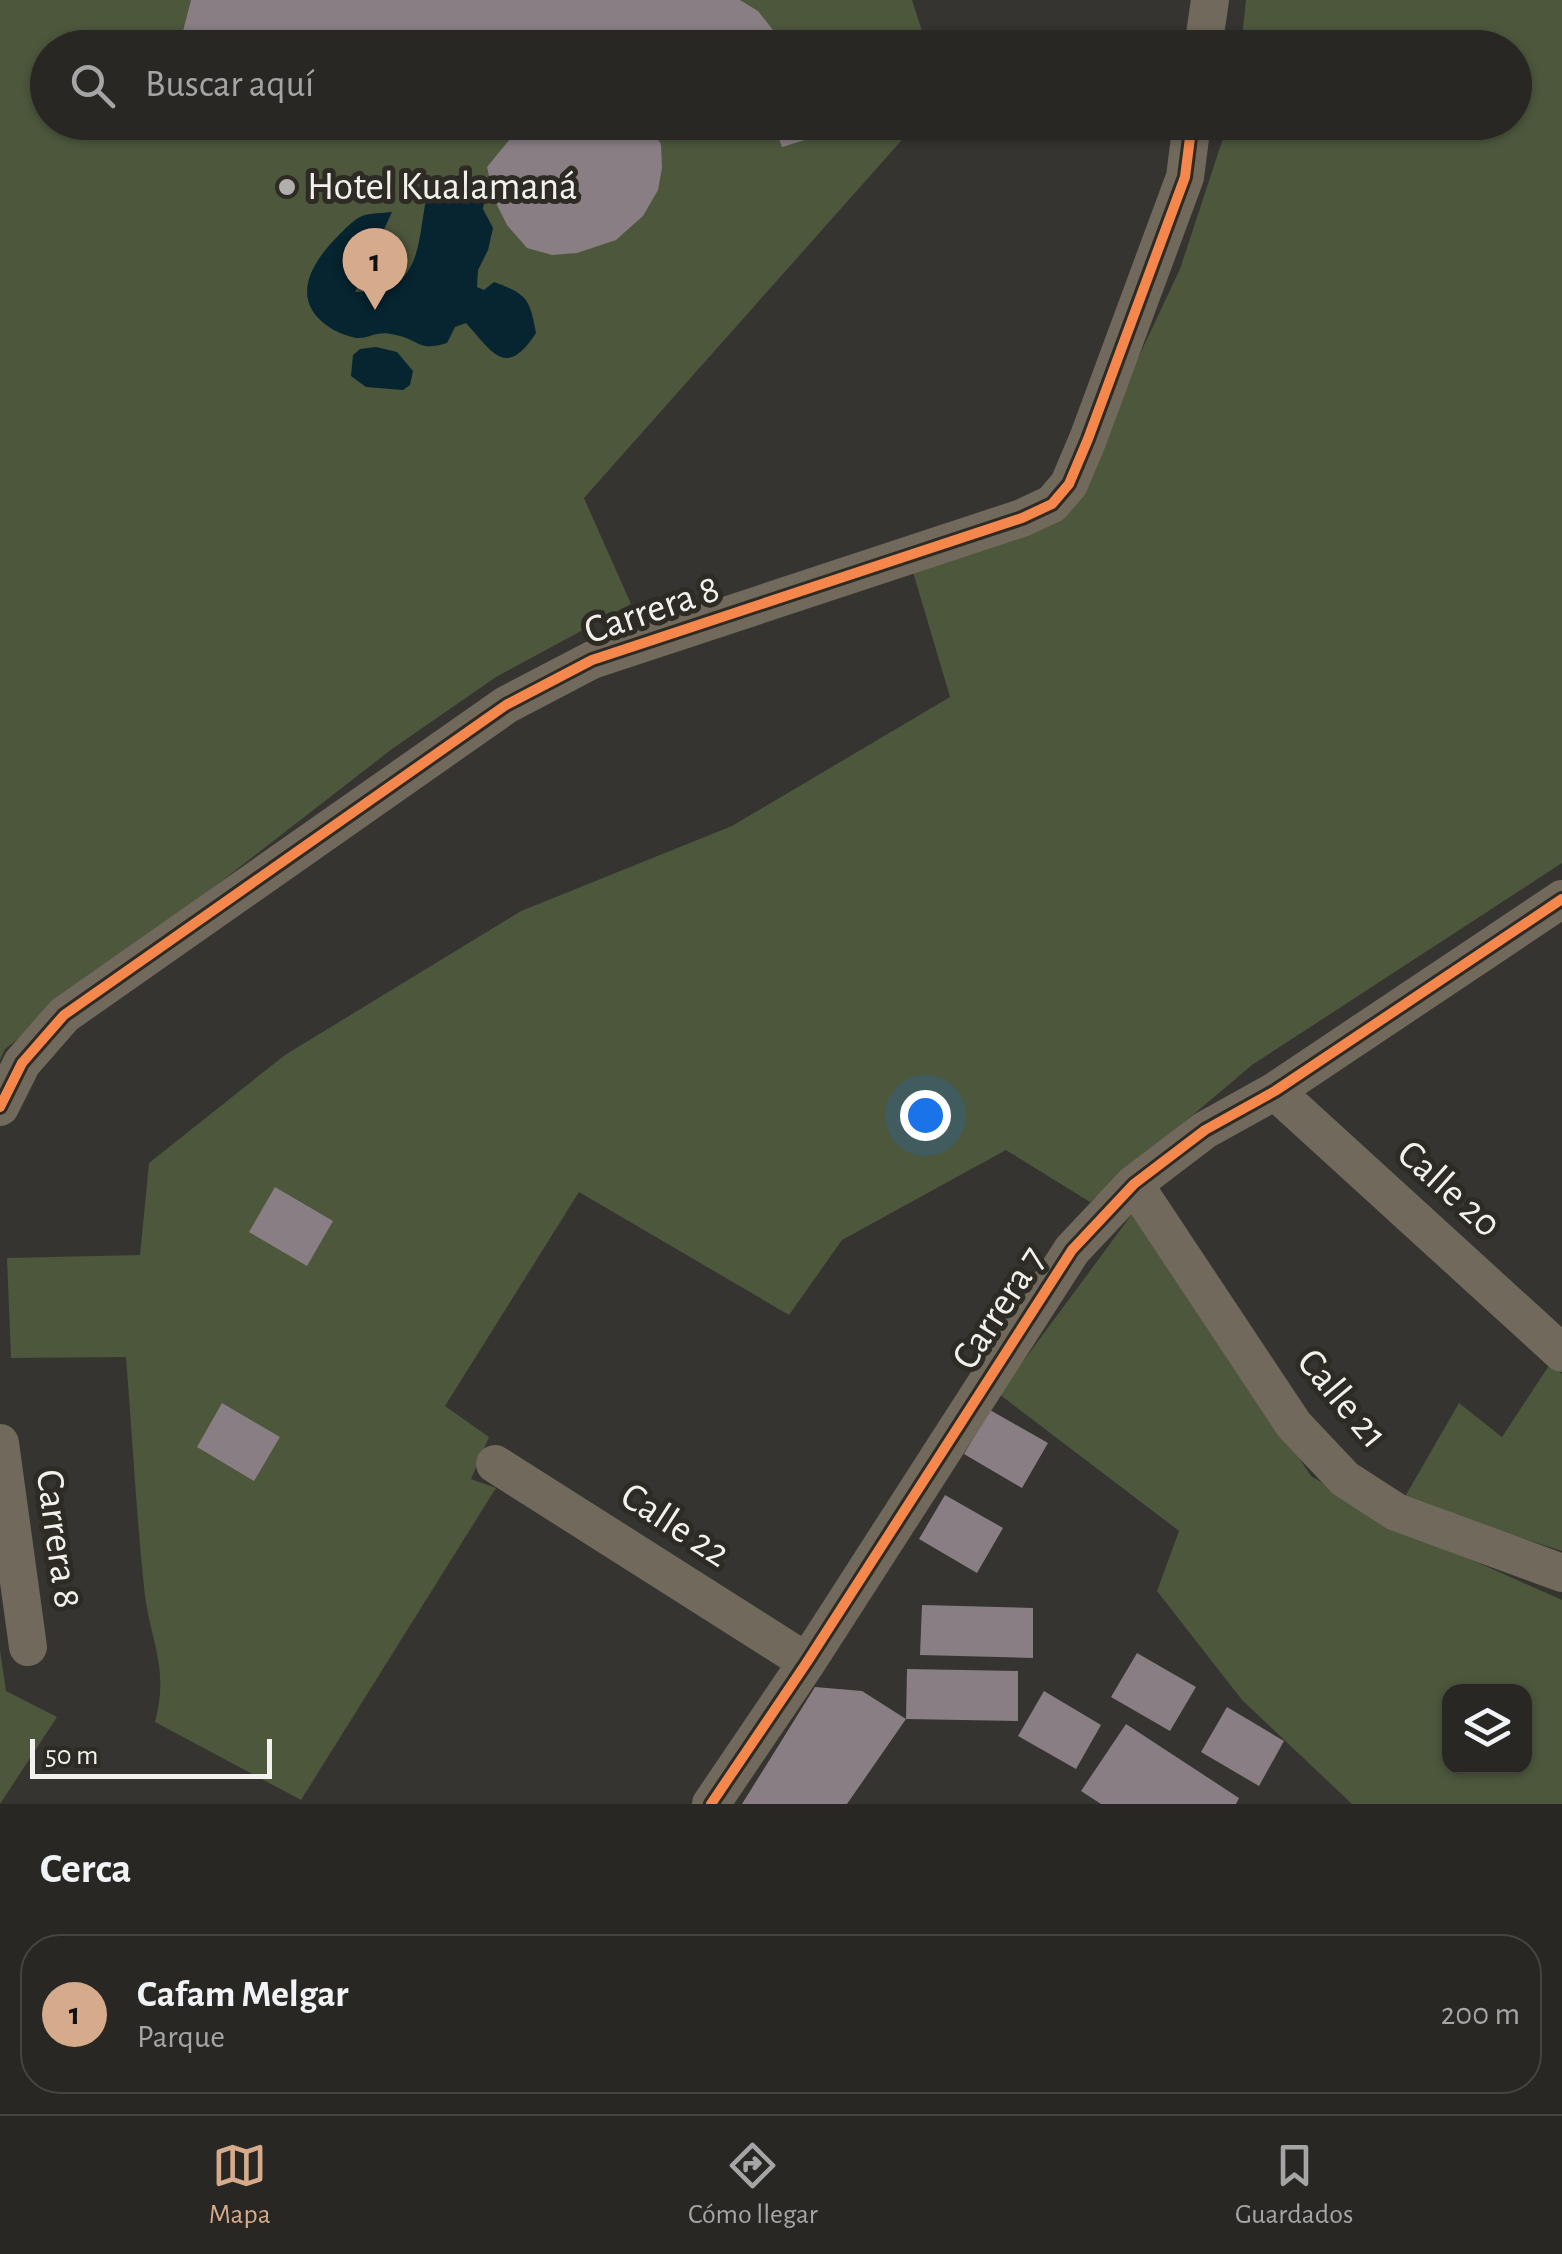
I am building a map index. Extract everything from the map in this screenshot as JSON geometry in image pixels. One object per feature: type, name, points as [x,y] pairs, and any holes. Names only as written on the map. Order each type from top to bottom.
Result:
[{"type":"street","points":[[1206,30],[1210,0]]},
{"type":"street","name":"Carrera 8","points":[[0,1107],[22,1063],[64,1015],[506,705],[592,660],[1022,518],[1052,504],[1069,484],[1088,439],[1185,177],[1190,140]]},
{"type":"street","name":"Carrera 7","points":[[712,1804],[1072,1250],[1134,1184],[1205,1130],[1275,1092],[1562,900]]},
{"type":"street","name":"Calle 20","points":[[1275,1092],[1562,1353]]},
{"type":"street","name":"Calle 21","points":[[1134,1184],[1294,1425],[1344,1479],[1396,1512],[1562,1572]]},
{"type":"street","name":"Carrera 8","points":[[0,1443],[28,1647]]},
{"type":"street","name":"Calle 22","points":[[496,1464],[806,1662]]},
{"type":"green space","points":[[0,0],[912,0],[922,30],[30,30],[30,140],[902,140],[584,498],[631,604],[496,677],[392,749],[5,1049],[0,1060]]},
{"type":"green space","points":[[1246,0],[1562,0],[1562,863],[1252,1065],[1090,1202],[1006,1150],[842,1240],[789,1315],[579,1192],[445,1406],[489,1437],[471,1479],[496,1488],[301,1800],[155,1722],[159,1668],[144,1587],[126,1357],[11,1358],[7,1258],[140,1255],[149,1163],[285,1055],[521,911],[732,826],[950,697],[913,572],[1066,511],[1180,269],[1222,140],[1532,140],[1532,30],[1243,30]]},
{"type":"green space","points":[[1135,1210],[1311,1476],[1387,1522],[1562,1600],[1562,1804],[1352,1804],[1242,1700],[1157,1591],[1179,1531],[999,1394]]},
{"type":"green space","points":[[1550,1364],[1562,1374],[1562,1551],[1403,1500],[1459,1403],[1502,1437]]},
{"type":"green space","points":[[0,1650],[6,1691],[57,1717],[0,1804]]},
{"type":"water","points":[[461,175],[487,184],[483,209],[493,228],[478,270],[477,287],[484,290],[494,282],[525,299],[536,333],[525,347],[508,358],[500,356],[466,323],[455,327],[447,343],[437,345],[424,346],[389,334],[355,338],[331,329],[317,316],[310,305],[308,282],[320,258],[346,228],[362,216],[392,212],[355,292],[395,284],[414,260],[428,190],[443,179]]},
{"type":"water","points":[[376,347],[397,352],[413,371],[410,385],[403,390],[366,387],[351,376],[353,355],[360,349]]},
{"type":"building","points":[[191,0],[740,0],[758,11],[773,30],[183,30]]},
{"type":"building","points":[[509,140],[658,140],[661,144],[658,190],[643,216],[616,240],[577,253],[552,255],[527,248],[507,225],[494,199],[487,167]]},
{"type":"building","points":[[779,140],[805,140],[782,147]]},
{"type":"building","points":[[275,1187],[333,1221],[307,1266],[249,1232]]},
{"type":"building","points":[[222,1403],[280,1437],[254,1481],[197,1447]]},
{"type":"building","points":[[990,1410],[1048,1443],[1022,1488],[964,1454]]},
{"type":"building","points":[[945,1495],[1003,1528],[977,1573],[919,1539]]},
{"type":"building","points":[[922,1605],[1033,1608],[1033,1658],[920,1655]]},
{"type":"building","points":[[1137,1653],[1196,1687],[1170,1731],[1111,1697]]},
{"type":"building","points":[[907,1669],[1018,1671],[1018,1721],[906,1719]]},
{"type":"building","points":[[815,1687],[862,1691],[906,1719],[847,1804],[742,1804]]},
{"type":"building","points":[[1044,1691],[1101,1725],[1076,1769],[1018,1736]]},
{"type":"building","points":[[1227,1707],[1284,1741],[1259,1786],[1201,1752]]},
{"type":"building","points":[[1126,1724],[1239,1798],[1236,1804],[1101,1804],[1081,1791]]},
{"type":"cycle path","points":[[0,1107],[22,1063],[64,1015],[506,705],[592,660],[1022,518],[1052,504],[1069,484],[1088,439],[1185,177],[1190,140]]},
{"type":"cycle path","points":[[711,1804],[1072,1250],[1134,1184],[1205,1130],[1275,1091],[1562,899]]},
{"type":"place","name":"Hotel Kualamaná","points":[[287,187]]},
{"type":"place","name":"Cafam Melgar","points":[[375,310]]}]
